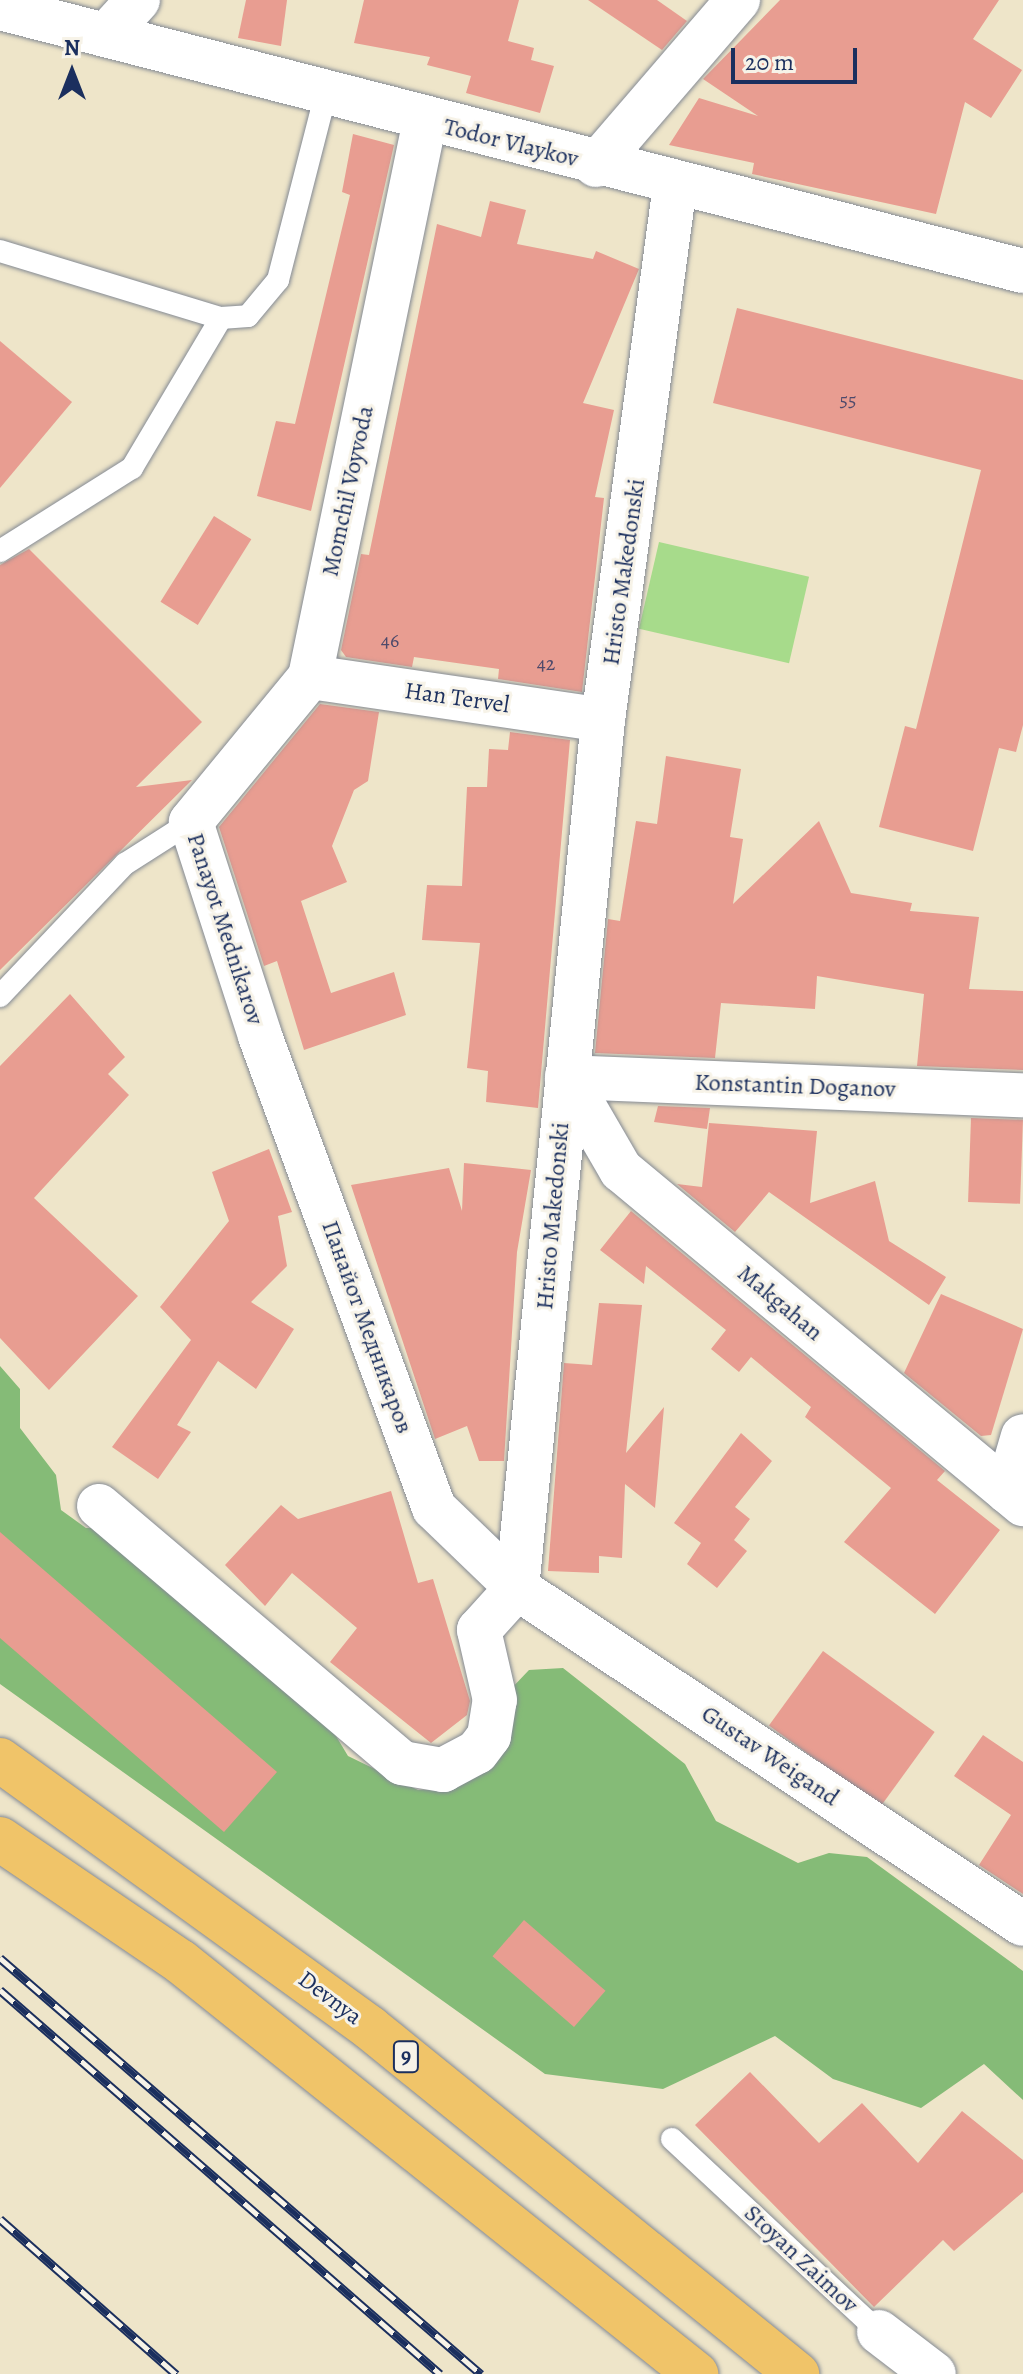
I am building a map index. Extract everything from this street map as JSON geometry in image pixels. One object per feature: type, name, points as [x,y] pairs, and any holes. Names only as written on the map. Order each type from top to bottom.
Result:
[{"type":"highway","name":"Devnya","points":[[0,1760],[370,2028],[797,2374]]},
{"type":"highway","points":[[0,1839],[181,1962],[696,2374]]},
{"type":"street","points":[[107,34],[138,0]]},
{"type":"street","points":[[596,165],[738,0]]},
{"type":"street","name":"Todor Vlaykov","points":[[0,8],[596,165],[1023,271]]},
{"type":"street","name":"Momchil Voyvoda","points":[[191,822],[310,677],[425,120]]},
{"type":"street","name":"Hristo Makedonski","points":[[517,1588],[603,720],[675,185]]},
{"type":"street","name":"Han Tervel","points":[[310,677],[603,720]]},
{"type":"street","name":"Панайот Медникаров","points":[[191,822],[264,1048],[434,1508],[517,1588]]},
{"type":"street","name":"Konstantin Doganov","points":[[567,1077],[1023,1095]]},
{"type":"street","name":"Makgahan","points":[[567,1077],[621,1170],[1015,1498]]},
{"type":"street","points":[[1015,1498],[1023,1436]]},
{"type":"street","points":[[99,1506],[386,1750],[422,1770],[462,1763],[489,1736],[495,1700],[479,1630],[517,1588]]},
{"type":"street","name":"Gustav Weigand","points":[[517,1588],[1023,1924]]},
{"type":"street","name":"Stoyan Zaimov","points":[[879,2332],[934,2374]]},
{"type":"lane","points":[[0,251],[221,318],[248,316],[278,280],[326,93]]},
{"type":"lane","points":[[0,551],[132,468],[221,318]]},
{"type":"lane","points":[[0,996],[125,864],[191,822]]},
{"type":"lane","name":"Stoyan Zaimov","points":[[672,2139],[879,2332]]},
{"type":"green space","points":[[659,542],[809,577],[789,663],[639,629]]},
{"type":"green space","points":[[0,1366],[20,1389],[20,1428],[56,1475],[61,1510],[86,1528],[115,1528],[324,1716],[348,1756],[418,1790],[455,1788],[508,1692],[529,1670],[563,1668],[685,1764],[716,1821],[798,1863],[829,1853],[867,1857],[1023,1971],[1023,2100],[984,2064],[921,2108],[833,2079],[775,2036],[663,2089],[545,2074],[0,1684]]},
{"type":"building","points":[[246,0],[287,0],[281,46],[238,38]]},
{"type":"building","points":[[364,0],[519,0],[508,41],[534,48],[531,60],[554,66],[540,113],[466,93],[471,76],[427,65],[430,57],[354,43]]},
{"type":"building","points":[[588,0],[657,0],[687,21],[662,50]]},
{"type":"building","points":[[780,0],[999,0],[973,39],[1022,70],[991,118],[965,102],[936,214],[752,174],[754,163],[669,145],[699,98],[758,116],[703,79]]},
{"type":"building","points":[[353,134],[394,145],[311,511],[257,496],[276,421],[295,424],[350,195],[342,192]]},
{"type":"building","points":[[490,201],[526,210],[517,244],[593,259],[596,251],[639,269],[583,403],[614,410],[595,497],[604,498],[582,692],[498,679],[499,669],[414,657],[412,667],[346,657],[341,650],[361,554],[369,555],[437,224],[481,237]]},
{"type":"building","points":[[737,308],[1023,380],[1023,725],[1016,752],[999,748],[973,851],[879,827],[905,726],[916,729],[981,470],[713,403]]},
{"type":"building","points":[[0,341],[72,402],[0,488]]},
{"type":"building","points":[[214,516],[251,539],[198,625],[160,602]]},
{"type":"building","points":[[29,549],[202,722],[136,787],[192,780],[0,970],[0,565]]},
{"type":"building","points":[[320,704],[379,712],[368,781],[354,790],[332,846],[347,882],[301,901],[331,993],[394,972],[406,1015],[304,1050],[277,961],[264,966],[219,827]]},
{"type":"building","points":[[510,732],[570,740],[538,1108],[486,1102],[488,1071],[467,1068],[480,943],[422,940],[427,885],[462,886],[467,787],[487,787],[489,749],[508,750]]},
{"type":"building","points":[[666,756],[741,769],[730,837],[743,839],[733,904],[819,821],[851,893],[912,903],[910,911],[979,917],[969,989],[1023,991],[1023,1070],[917,1066],[924,994],[817,976],[815,1009],[721,1003],[715,1058],[595,1053],[608,919],[620,921],[636,821],[657,824]]},
{"type":"building","points":[[70,994],[125,1057],[108,1074],[129,1095],[34,1198],[138,1296],[49,1390],[0,1338],[0,1066]]},
{"type":"building","points":[[658,1106],[710,1108],[707,1129],[654,1122]]},
{"type":"building","points":[[971,1118],[1023,1120],[1020,1204],[968,1202]]},
{"type":"building","points":[[709,1123],[817,1131],[810,1203],[875,1181],[889,1241],[946,1277],[929,1305],[769,1192],[735,1232],[677,1184],[702,1187]]},
{"type":"building","points":[[269,1149],[292,1212],[278,1216],[287,1266],[251,1302],[294,1329],[256,1389],[218,1361],[177,1425],[191,1432],[158,1479],[112,1447],[191,1340],[160,1307],[229,1221],[212,1172]]},
{"type":"building","points":[[464,1163],[531,1170],[517,1252],[504,1461],[479,1461],[467,1426],[435,1439],[351,1185],[449,1168],[462,1211]]},
{"type":"building","points":[[631,1211],[945,1471],[937,1480],[1000,1530],[935,1614],[844,1542],[891,1488],[805,1417],[811,1407],[751,1357],[739,1372],[711,1349],[726,1330],[646,1266],[644,1284],[600,1250]]},
{"type":"building","points":[[941,1294],[1023,1329],[991,1435],[981,1436],[904,1373]]},
{"type":"building","points":[[599,1303],[642,1305],[626,1453],[664,1407],[655,1508],[625,1484],[622,1558],[599,1556],[599,1573],[548,1571],[564,1363],[592,1365]]},
{"type":"building","points":[[741,1433],[772,1461],[735,1507],[750,1519],[734,1540],[747,1551],[717,1588],[687,1564],[701,1543],[674,1523]]},
{"type":"building","points":[[391,1491],[418,1583],[433,1579],[470,1701],[467,1715],[431,1743],[330,1662],[357,1628],[292,1573],[265,1606],[225,1565],[281,1505],[298,1519]]},
{"type":"building","points":[[0,1532],[277,1772],[224,1832],[0,1638]]},
{"type":"building","points":[[823,1651],[935,1732],[881,1807],[769,1725]]},
{"type":"building","points":[[983,1735],[1023,1762],[1023,1894],[979,1865],[1011,1815],[954,1776]]},
{"type":"building","points":[[524,1920],[606,1991],[574,2027],[493,1956]]},
{"type":"building","points":[[750,2072],[819,2143],[862,2103],[918,2163],[962,2111],[1023,2160],[1023,2192],[954,2251],[943,2240],[874,2307],[695,2125]]},
{"type":"railway","points":[[0,1958],[481,2374]]},
{"type":"railway","points":[[0,1990],[440,2374]]},
{"type":"railway","points":[[0,2219],[176,2374]]}]
